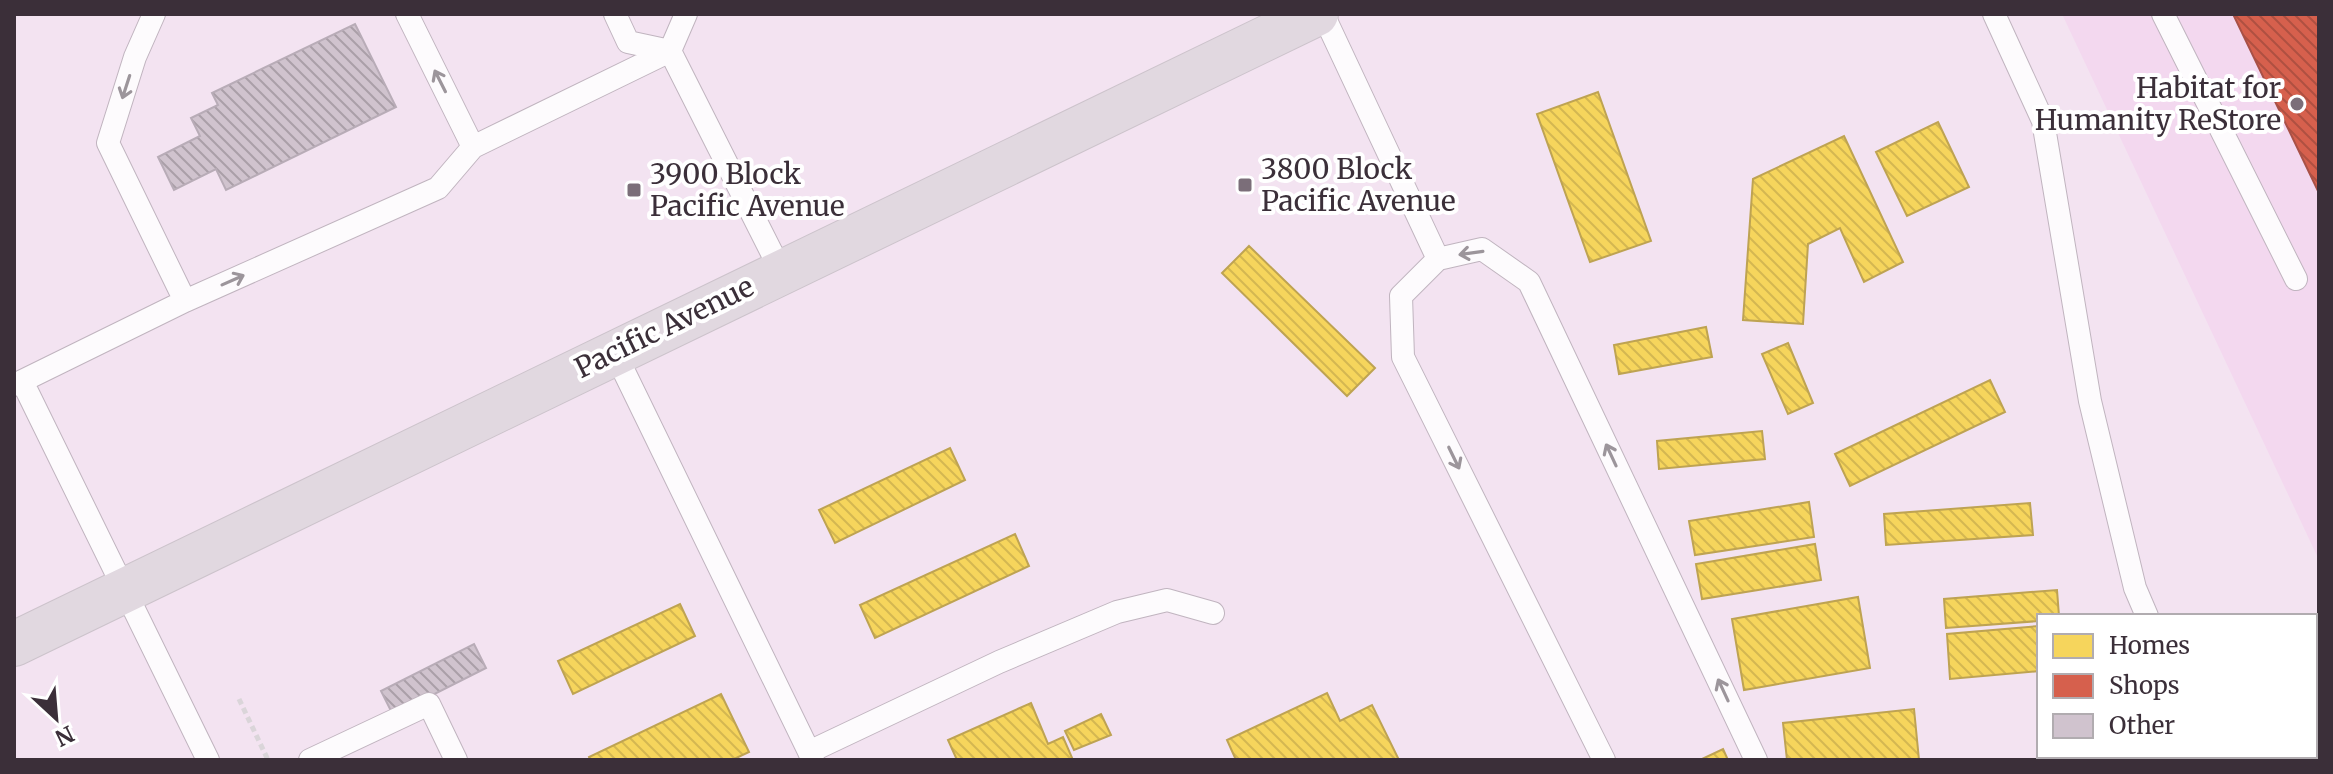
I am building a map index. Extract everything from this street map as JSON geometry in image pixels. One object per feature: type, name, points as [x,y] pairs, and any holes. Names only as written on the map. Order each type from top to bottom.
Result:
[{"type":"highway","name":"Pacific Avenue","points":[[14,644],[614,351],[1316,14]]},
{"type":"lane","points":[[154,14],[135,57],[108,143],[185,301]]},
{"type":"lane","points":[[407,14],[473,147]]},
{"type":"lane","points":[[615,14],[628,42],[670,51]]},
{"type":"lane","points":[[208,760],[18,383],[185,301],[438,188],[473,147],[670,51],[686,14]]},
{"type":"lane","points":[[1323,14],[1438,259]]},
{"type":"lane","points":[[1994,14],[2043,121],[2090,401],[2135,588],[2146,614]]},
{"type":"lane","points":[[2163,14],[2296,279]]},
{"type":"lane","points":[[670,51],[781,271]]},
{"type":"lane","points":[[1604,760],[1403,357],[1401,296],[1438,259],[1482,249],[1529,282],[1756,760]]},
{"type":"lane","points":[[614,351],[811,756],[999,662],[1117,612],[1167,600],[1213,613]]},
{"type":"lane","points":[[310,760],[429,704],[456,760]]},
{"type":"path","points":[[239,699],[268,760]]},
{"type":"shaded area","points":[[2062,14],[2319,14],[2319,560]]},
{"type":"building: Homes","points":[[1598,92],[1651,241],[1590,262],[1537,114]]},
{"type":"building: Homes","points":[[1938,122],[1969,187],[1907,216],[1876,152]]},
{"type":"building: Homes","points":[[1844,136],[1903,262],[1864,282],[1840,228],[1808,244],[1803,324],[1743,320],[1753,179]]},
{"type":"building: Homes","points":[[1249,246],[1375,368],[1347,396],[1222,273]]},
{"type":"building: Homes","points":[[1706,327],[1712,357],[1619,374],[1614,345]]},
{"type":"building: Homes","points":[[1788,343],[1813,403],[1788,414],[1762,354]]},
{"type":"building: Homes","points":[[1990,380],[2005,412],[1850,486],[1835,454]]},
{"type":"building: Homes","points":[[1762,431],[1765,459],[1659,469],[1657,441]]},
{"type":"building: Homes","points":[[950,448],[965,480],[835,543],[819,510]]},
{"type":"building: Homes","points":[[1809,502],[1814,537],[1695,555],[1689,521]]},
{"type":"building: Homes","points":[[2030,503],[2033,535],[1886,545],[1884,514]]},
{"type":"building: Homes","points":[[1015,534],[1029,566],[875,638],[860,605]]},
{"type":"building: Homes","points":[[1815,544],[1821,580],[1702,599],[1696,564]]},
{"type":"building: Homes","points":[[2057,590],[2059,614],[2037,614],[2037,621],[1946,628],[1944,599]]},
{"type":"building: Homes","points":[[1858,597],[1870,668],[1744,690],[1732,619]]},
{"type":"building: Homes","points":[[680,604],[695,636],[573,694],[558,661]]},
{"type":"building: Homes","points":[[2037,626],[2037,671],[1950,679],[1947,634]]},
{"type":"building: Homes","points":[[2319,668],[2317,741],[2317,669]]},
{"type":"building: Homes","points":[[1327,693],[1340,721],[1372,705],[1399,760],[1236,760],[1227,740]]},
{"type":"building: Homes","points":[[721,694],[749,752],[732,760],[590,760],[589,757]]},
{"type":"building: Homes","points":[[1031,703],[1048,744],[1063,737],[1073,760],[957,760],[948,740]]},
{"type":"building: Homes","points":[[1914,709],[1919,760],[1787,760],[1783,723]]},
{"type":"building: Homes","points":[[1101,714],[1111,735],[1074,750],[1065,731]]},
{"type":"building: Homes","points":[[1723,749],[1728,760],[1700,760]]},
{"type":"building: Shops","name":"Habitat for Humanity ReStore","points":[[2233,14],[2319,14],[2319,193]]},
{"type":"building: Other","points":[[355,24],[396,107],[226,190],[216,169],[174,190],[158,157],[200,136],[191,118],[218,105],[212,93]]},
{"type":"building: Other","points":[[474,644],[486,668],[393,715],[381,691]]},
{"type":"place","name":"Habitat for Humanity ReStore","points":[[2297,104]]},
{"type":"place","name":"3800 Block Pacific Avenue","points":[[1245,185]]},
{"type":"place","name":"3900 Block Pacific Avenue","points":[[634,190]]}]
